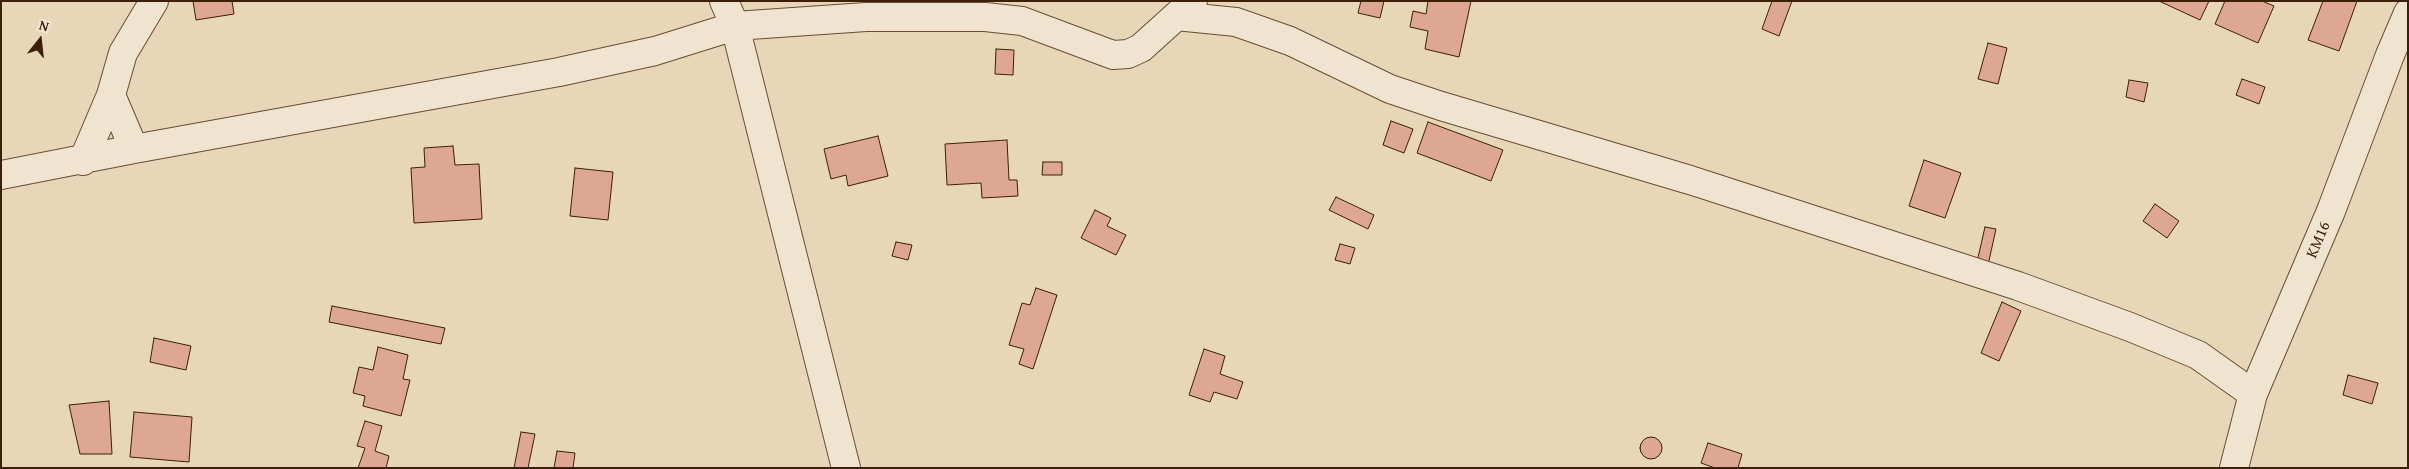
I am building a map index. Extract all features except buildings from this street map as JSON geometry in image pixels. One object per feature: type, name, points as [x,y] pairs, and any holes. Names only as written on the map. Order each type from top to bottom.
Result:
[{"type":"street","points":[[83,161],[111,95],[123,53],[154,1]]},
{"type":"street","points":[[724,1],[735,26],[846,468]]},
{"type":"street","points":[[1,176],[83,161],[134,149],[559,72],[655,51],[735,26],[866,17],[985,17],[1022,21],[1113,55],[1128,54],[1141,48],[1185,9],[1234,12],[1390,89],[1700,183],[1946,262],[2102,316],[2198,355],[2253,394]]},
{"type":"street","name":"KM16","points":[[2234,468],[2253,394],[2331,211],[2390,55],[2408,13]]},
{"type":"street","points":[[111,95],[134,149]]}]
